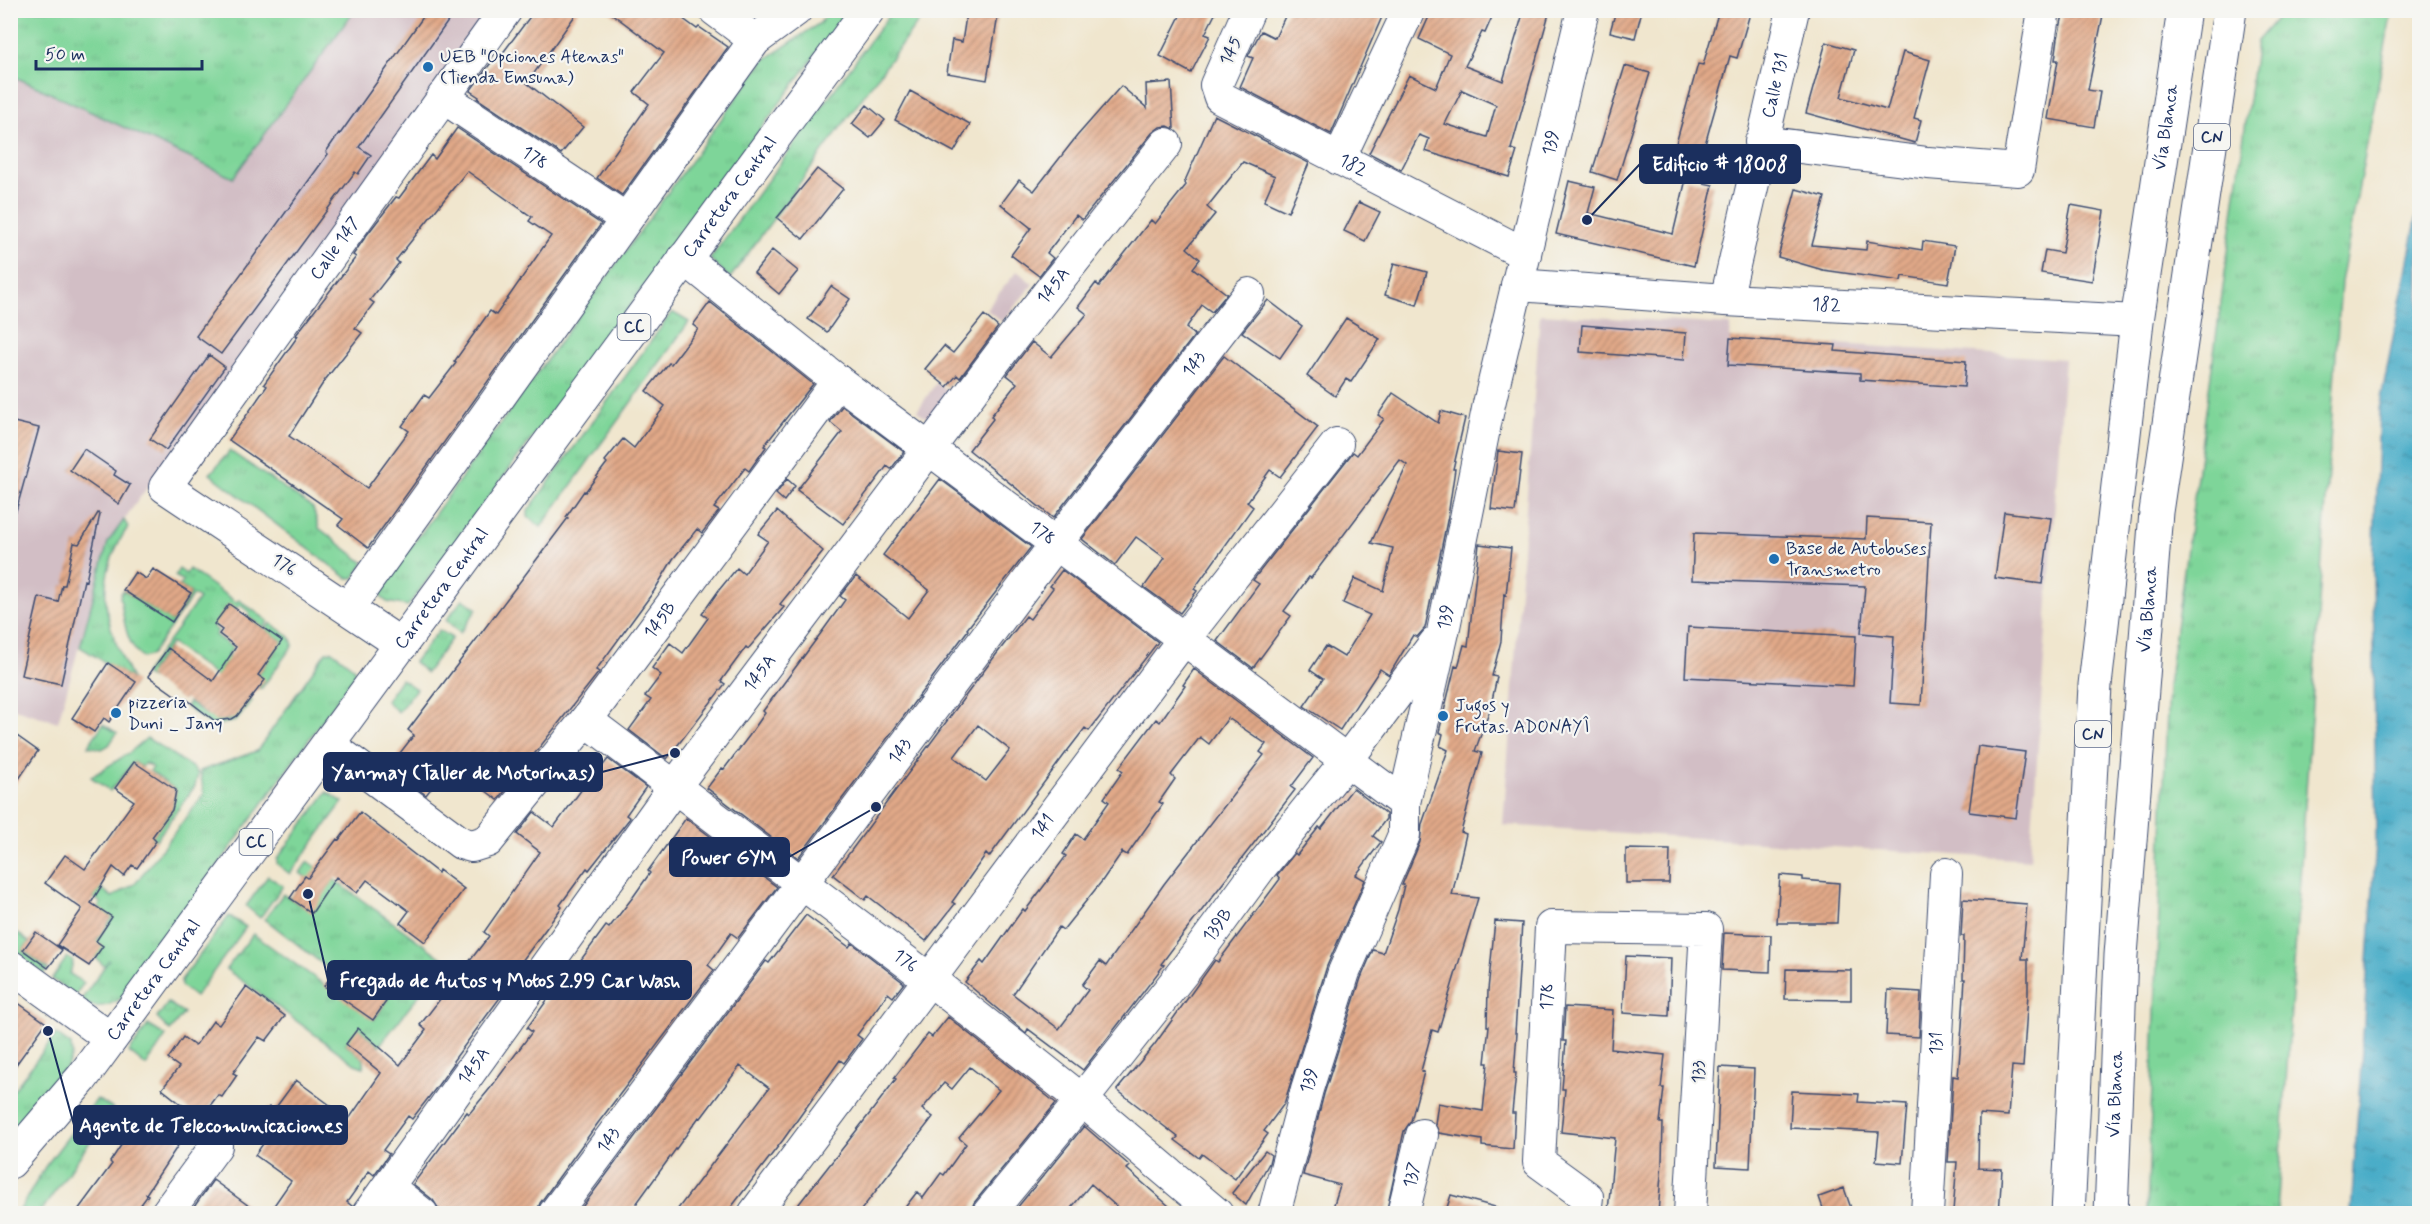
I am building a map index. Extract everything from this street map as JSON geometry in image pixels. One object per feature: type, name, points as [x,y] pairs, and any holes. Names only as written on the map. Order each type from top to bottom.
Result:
[{"type":"main road","name":"Carretera Central","points":[[11,1164],[111,1039],[868,10]]},
{"type":"main road","name":"Vía Blanca","points":[[2068,1214],[2095,685],[2137,321],[2184,10]]},
{"type":"main road","name":"Vía Blanca","points":[[2111,1214],[2121,955],[2156,512],[2230,10]]},
{"type":"street","name":"Calle 147","points":[[165,487],[506,10]]},
{"type":"street","points":[[715,10],[755,40]]},
{"type":"street","points":[[348,608],[755,40],[796,10]]},
{"type":"street","name":"145","points":[[1216,92],[1215,85],[1249,10]]},
{"type":"street","points":[[1339,159],[1409,10]]},
{"type":"street","name":"139","points":[[1274,1214],[1307,1089],[1344,972],[1404,835],[1404,803],[1443,632],[1489,404],[1582,10]]},
{"type":"street","name":"Calle 131","points":[[1726,300],[1793,10]]},
{"type":"street","points":[[1761,142],[1928,163],[2018,170],[2044,10]]},
{"type":"street","name":"182","points":[[1216,92],[1220,97],[1525,254]]},
{"type":"street","name":"178","points":[[443,97],[626,219]]},
{"type":"street","name":"145A","points":[[368,1214],[675,786],[1007,345],[1166,144]]},
{"type":"street","name":"178","points":[[684,258],[838,381],[1404,803]]},
{"type":"street","name":"182","points":[[1517,285],[1726,300],[2137,321]]},
{"type":"street","name":"143","points":[[554,1214],[1055,545],[1249,294]]},
{"type":"street","name":"145B","points":[[328,744],[461,843],[472,846],[488,841],[586,720],[838,381]]},
{"type":"street","name":"141","points":[[754,1214],[1183,640],[1337,444]]},
{"type":"street","name":"176","points":[[165,487],[402,645]]},
{"type":"street","name":"139B","points":[[988,1214],[1188,966],[1260,868],[1347,760],[1443,632]]},
{"type":"street","name":"176","points":[[586,720],[929,980],[1082,1100],[1217,1214]]},
{"type":"street","name":"131","points":[[1927,1214],[1946,874]]},
{"type":"street","name":"178","points":[[1586,1205],[1539,1162],[1551,927],[1706,929]]},
{"type":"street","name":"133","points":[[1690,1214],[1706,929]]},
{"type":"street","points":[[10,966],[111,1039]]},
{"type":"street","name":"137","points":[[1403,1214],[1422,1135]]},
{"type":"street","points":[[166,1214],[216,1146]]},
{"type":"street","points":[[388,1187],[422,1214]]},
{"type":"shaded area","points":[[10,11],[491,11],[108,542],[58,722],[11,708]]},
{"type":"shaded area","points":[[1017,271],[1033,284],[1002,322],[986,309]]},
{"type":"shaded area","points":[[1540,314],[1731,325],[1728,365],[1834,372],[1836,344],[2065,359],[2030,860],[1503,825]]},
{"type":"shaded area","points":[[936,383],[955,396],[935,424],[917,411]]},
{"type":"green space","points":[[11,10],[354,11],[233,178],[11,75]]},
{"type":"green space","points":[[829,11],[848,11],[408,606],[387,602],[381,597],[380,591],[393,572],[764,60],[820,23]]},
{"type":"green space","points":[[892,11],[926,11],[730,278],[710,259]]},
{"type":"green space","points":[[2279,11],[2392,11],[2341,282],[2277,1213],[2147,1213],[2168,686],[2257,41],[2276,19]]},
{"type":"green space","points":[[672,312],[689,322],[541,527],[528,517],[528,511]]},
{"type":"green space","points":[[230,451],[313,508],[319,528],[364,563],[354,578],[347,578],[210,474]]},
{"type":"green space","points":[[124,520],[128,527],[116,547],[109,566],[106,603],[115,640],[132,679],[80,647],[108,542]]},
{"type":"green space","points":[[179,569],[186,574],[189,569],[268,621],[264,628],[248,617],[250,613],[240,605],[236,609],[229,604],[213,627],[218,631],[215,635],[233,648],[227,656],[235,663],[221,680],[171,643],[150,672],[154,675],[151,679],[144,674],[199,599],[193,595],[151,655],[143,658],[132,646],[124,621],[120,596],[123,590],[173,622],[191,593],[180,586],[183,581],[175,576]]},
{"type":"green space","points":[[463,599],[477,609],[460,633],[446,620]]},
{"type":"green space","points":[[270,623],[290,637],[293,645],[261,689],[258,675],[282,641],[266,630]]},
{"type":"green space","points":[[439,630],[452,638],[426,673],[414,662]]},
{"type":"green space","points":[[332,651],[353,667],[355,672],[353,678],[123,997],[113,1003],[97,1007],[86,1004],[81,1000],[109,960],[104,966],[95,957],[102,946],[96,941],[112,918],[98,908],[101,903],[93,897],[100,887],[112,897],[135,884],[204,794],[200,771],[257,751],[326,652]]},
{"type":"green space","points":[[401,679],[416,689],[398,712],[386,701]]},
{"type":"green space","points":[[250,699],[252,701],[236,721],[212,726],[186,707],[189,702],[207,715],[221,721],[234,716]]},
{"type":"green space","points":[[103,724],[117,733],[109,745],[102,749],[88,746]]},
{"type":"green space","points":[[147,738],[193,768],[198,774],[195,786],[156,840],[152,837],[172,810],[176,790],[150,771],[152,767],[145,763],[142,767],[134,762],[110,791],[91,777],[129,753]]},
{"type":"green space","points":[[327,792],[343,802],[290,874],[277,864],[277,859]]},
{"type":"green space","points":[[308,861],[446,961],[379,1046],[359,1029],[346,1044],[364,1059],[363,1067],[355,1064],[226,969],[253,934],[374,1020],[388,999],[339,965],[334,973],[265,919],[283,894],[312,912],[326,891],[300,873]]},
{"type":"green space","points":[[268,876],[283,886],[260,918],[246,906]]},
{"type":"green space","points":[[229,916],[246,927],[195,997],[181,986],[181,980]]},
{"type":"green space","points":[[10,927],[29,942],[23,950],[48,969],[43,974],[11,948]]},
{"type":"green space","points":[[67,957],[73,961],[70,974],[84,983],[75,995],[52,979]]},
{"type":"green space","points":[[168,1003],[184,1013],[170,1031],[157,1018]]},
{"type":"green space","points":[[148,1025],[166,1036],[146,1066],[129,1052]]},
{"type":"green space","points":[[56,1034],[71,1045],[72,1055],[67,1067],[11,1136],[10,1095]]},
{"type":"green space","points":[[97,1099],[113,1109],[40,1213],[18,1213],[45,1167]]},
{"type":"water","points":[[2419,205],[2419,1213],[2351,1213],[2376,842],[2373,570],[2379,409]]},
{"type":"building","points":[[428,10],[456,10],[359,147],[371,155],[358,174],[355,172],[221,354],[196,336],[328,154],[326,152],[339,133]]},
{"type":"building","points":[[535,10],[579,10],[527,83],[583,127],[561,154],[478,99],[479,97],[470,91],[493,60],[496,62]]},
{"type":"building","points":[[607,10],[671,10],[728,47],[622,195],[597,178],[649,104],[634,92],[664,53]]},
{"type":"building","points":[[967,10],[999,10],[987,80],[947,73],[952,40],[962,42]]},
{"type":"building","points":[[1183,10],[1217,10],[1205,34],[1210,36],[1191,73],[1160,56]]},
{"type":"building","points":[[1288,10],[1385,10],[1331,134],[1240,87],[1253,58],[1248,56],[1261,31],[1275,38]]},
{"type":"building","points":[[1432,10],[1495,10],[1485,33],[1482,32],[1465,66],[1503,81],[1524,10],[1550,10],[1511,149],[1517,151],[1509,177],[1425,151],[1429,139],[1419,135],[1401,170],[1369,153],[1409,75],[1436,88],[1450,54],[1419,39]],"holes":[[[1462,90],[1496,105],[1487,137],[1445,124]]]},
{"type":"building","points":[[1616,10],[1642,10],[1635,38],[1610,32]]},
{"type":"building","points":[[1719,10],[1751,10],[1737,58],[1730,56],[1696,176],[1669,169],[1698,64],[1703,65]]},
{"type":"building","points":[[2064,10],[2104,10],[2088,90],[2100,92],[2094,127],[2048,119],[2058,60],[2055,60],[2058,38]]},
{"type":"building","points":[[1826,42],[1854,50],[1841,97],[1887,110],[1903,52],[1930,60],[1914,118],[1921,120],[1915,143],[1806,113]]},
{"type":"building","points":[[1625,66],[1650,73],[1617,180],[1592,172]]},
{"type":"building","points":[[1171,82],[1174,129],[1168,126],[1160,127],[1152,133],[1082,220],[1076,215],[1047,253],[1053,258],[1039,276],[1011,255],[1031,228],[1001,204],[1019,180],[1034,191],[1077,136],[1121,86],[1147,108],[1146,84]]},
{"type":"building","points":[[910,91],[970,124],[954,152],[895,120]]},
{"type":"building","points":[[867,105],[885,120],[870,138],[852,124]]},
{"type":"building","points":[[1214,115],[1309,163],[1288,212],[1264,201],[1275,176],[1243,162],[1207,207],[1215,214],[1187,248],[1200,259],[1193,268],[1227,294],[1212,312],[1202,305],[1186,328],[1195,335],[1053,518],[969,450],[993,419],[991,416],[1017,383],[1007,375],[1032,342],[1051,357],[1087,314],[1078,307],[1096,283],[1099,286],[1151,220],[1155,224],[1186,185],[1184,183]]},
{"type":"building","points":[[457,128],[601,224],[368,548],[338,525],[343,519],[229,440],[267,386],[264,384],[298,336],[296,335],[356,257],[353,255],[366,236],[396,197],[399,198],[431,155],[435,159]],"holes":[[[467,171],[532,217],[529,221],[551,236],[496,315],[490,311],[454,362],[456,363],[429,398],[424,395],[402,426],[409,431],[367,488],[289,436],[325,380],[362,333],[355,328],[374,303],[370,300],[399,263],[396,260]]]},
{"type":"building","points":[[817,169],[843,189],[803,239],[777,218]]},
{"type":"building","points":[[1686,179],[1713,185],[1694,266],[1556,234],[1569,181],[1595,187],[1588,213],[1673,234]]},
{"type":"building","points":[[1796,189],[1825,197],[1812,245],[1866,250],[1867,241],[1922,250],[1923,241],[1955,246],[1948,283],[1902,276],[1901,281],[1823,270],[1778,257]]},
{"type":"building","points":[[1359,202],[1380,212],[1365,241],[1344,231]]},
{"type":"building","points":[[2071,205],[2104,211],[2092,281],[2041,273],[2045,250],[2062,253]]},
{"type":"building","points":[[772,250],[798,271],[779,294],[754,273]]},
{"type":"building","points":[[1394,263],[1427,272],[1417,305],[1385,295]]},
{"type":"building","points":[[831,286],[850,299],[827,332],[808,319]]},
{"type":"building","points":[[1268,300],[1302,326],[1280,358],[1242,332]]},
{"type":"building","points":[[710,302],[813,384],[764,446],[766,447],[749,471],[745,468],[714,508],[719,511],[702,533],[697,529],[673,559],[654,591],[596,670],[599,672],[498,800],[450,764],[426,795],[389,767],[414,735],[408,730],[568,518],[566,517],[584,491],[607,463],[605,461],[623,439],[634,448],[665,406],[646,391],[669,363],[671,364],[698,329],[693,325]]},
{"type":"building","points":[[984,315],[998,327],[960,378],[957,375],[947,387],[925,369],[944,346],[953,353]]},
{"type":"building","points":[[1346,318],[1380,339],[1351,382],[1346,379],[1335,396],[1307,376]]},
{"type":"building","points":[[1582,325],[1686,333],[1684,360],[1580,352]]},
{"type":"building","points":[[1730,338],[1836,345],[1835,351],[1966,361],[1964,387],[1860,380],[1860,373],[1728,365]]},
{"type":"building","points":[[209,355],[225,367],[166,450],[150,439]]},
{"type":"building","points":[[1224,356],[1318,427],[1280,477],[1270,470],[1247,502],[1253,507],[1194,589],[1197,591],[1180,613],[1144,587],[1165,558],[1136,537],[1115,565],[1082,539]]},
{"type":"building","points":[[1393,393],[1438,423],[1441,411],[1465,418],[1453,469],[1455,469],[1448,516],[1425,628],[1417,637],[1413,635],[1389,675],[1380,669],[1340,730],[1304,706],[1323,679],[1310,670],[1326,646],[1344,657],[1370,615],[1343,603],[1355,578],[1383,591],[1393,548],[1371,543],[1407,465],[1400,460],[1311,578],[1309,577],[1284,611],[1291,616],[1253,668],[1217,641],[1259,584],[1253,580],[1353,452],[1357,455],[1384,419],[1378,415]]},
{"type":"building","points":[[842,406],[904,452],[891,469],[887,466],[843,524],[797,490],[842,432],[830,422]]},
{"type":"building","points":[[10,421],[39,428],[16,511],[10,510]]},
{"type":"building","points":[[84,449],[116,471],[114,475],[130,485],[119,504],[70,470]]},
{"type":"building","points":[[1498,451],[1522,454],[1515,512],[1491,509]]},
{"type":"building","points":[[787,479],[795,486],[784,501],[776,494]]},
{"type":"building","points":[[940,479],[1031,547],[967,629],[798,858],[707,788],[749,736],[765,713],[763,711],[845,600],[840,596],[856,576],[908,618],[929,590],[883,555]]},
{"type":"building","points":[[777,511],[823,551],[780,604],[784,607],[748,649],[746,647],[721,681],[725,684],[667,759],[629,730],[651,700],[645,696],[661,675],[652,668],[670,643],[683,653],[708,618],[702,614],[719,590],[737,568],[744,574],[768,541],[758,534]]},
{"type":"building","points":[[2004,512],[2051,518],[2042,584],[1995,578]]},
{"type":"building","points":[[98,513],[100,514],[86,581],[84,580],[61,684],[21,675],[39,597],[58,602],[62,585],[65,585],[74,543],[79,544]]},
{"type":"building","points":[[1867,518],[1931,522],[1921,705],[1890,703],[1894,636],[1861,633],[1865,586],[1692,580],[1694,533],[1866,539]]},
{"type":"building","points":[[1479,544],[1511,548],[1506,595],[1504,594],[1501,641],[1492,676],[1497,677],[1490,710],[1475,751],[1482,753],[1461,832],[1466,834],[1452,895],[1478,898],[1438,1032],[1432,1030],[1411,1121],[1404,1131],[1386,1214],[1331,1214],[1340,1185],[1303,1175],[1324,1094],[1361,978],[1373,950],[1383,953],[1398,910],[1404,885],[1402,885],[1420,842],[1422,824],[1448,750],[1440,746],[1443,734],[1439,732],[1455,666],[1458,667],[1464,645],[1468,646]]},
{"type":"building","points":[[153,569],[191,593],[172,622],[123,590],[135,572],[146,579]]},
{"type":"building","points":[[1062,570],[1158,642],[1089,731],[1085,728],[989,857],[986,854],[952,902],[955,904],[926,941],[868,896],[865,900],[833,875],[992,660],[1026,616],[1030,619],[1053,588],[1050,586]],"holes":[[[978,725],[1010,750],[986,781],[954,757]]]},
{"type":"building","points":[[229,604],[282,641],[258,675],[265,680],[237,716],[232,719],[215,721],[185,698],[183,701],[148,676],[168,648],[213,681],[236,647],[219,634],[222,630],[214,624]]},
{"type":"building","points":[[1688,627],[1856,636],[1853,686],[1685,677]]},
{"type":"building","points":[[108,663],[136,682],[109,722],[104,718],[94,732],[72,718]]},
{"type":"building","points":[[1194,669],[1313,758],[1291,787],[1295,790],[1182,936],[1161,964],[1164,965],[1083,1070],[1028,1029],[1026,1033],[965,982],[981,961],[984,964],[1023,909],[1025,911],[1047,882],[1066,856],[1063,854],[1076,834],[1083,839],[1109,802],[1104,798],[1123,771],[1119,768],[1156,719],[1160,722],[1185,686],[1183,685]],"holes":[[[1228,718],[1266,744],[1260,752],[1264,755],[1164,884],[1106,966],[1100,961],[1082,985],[1088,990],[1059,1029],[1013,994],[1059,927],[1063,930],[1122,852],[1127,855],[1163,804],[1159,802],[1175,779],[1171,775],[1200,737],[1209,744]]]},
{"type":"building","points":[[10,731],[38,751],[10,792]]},
{"type":"building","points":[[1978,746],[2025,752],[2016,818],[1969,812]]},
{"type":"building","points":[[608,759],[646,787],[626,815],[630,818],[589,870],[587,868],[560,905],[562,907],[522,961],[525,964],[453,1061],[454,1063],[436,1088],[412,1119],[408,1116],[383,1150],[389,1154],[374,1175],[369,1171],[347,1202],[352,1206],[350,1214],[268,1214],[291,1181],[255,1155],[268,1137],[254,1127],[269,1107],[274,1110],[296,1080],[349,1119],[381,1073],[346,1044],[358,1028],[400,1065],[426,1030],[420,1025],[489,936],[484,932],[540,852],[517,834],[534,812],[554,827],[585,785],[587,786]]},
{"type":"building","points":[[134,762],[176,790],[174,801],[172,810],[152,837],[156,841],[137,868],[132,865],[124,876],[113,867],[91,903],[112,917],[96,941],[103,946],[89,966],[57,945],[82,909],[45,883],[65,855],[85,869],[134,801],[115,788]]},
{"type":"building","points":[[1353,788],[1386,814],[1386,819],[1373,836],[1381,842],[1356,875],[1365,880],[1327,966],[1284,1104],[1264,1131],[1268,1134],[1235,1179],[1202,1154],[1199,1158],[1175,1140],[1178,1137],[1117,1090],[1155,1044],[1215,960],[1218,962],[1280,879],[1277,875],[1295,853],[1297,855],[1319,827],[1321,829]]},
{"type":"building","points":[[360,812],[438,873],[439,870],[464,889],[425,942],[400,923],[409,911],[367,880],[357,893],[336,877],[312,913],[290,898],[305,876],[308,878]]},
{"type":"building","points":[[686,818],[777,887],[738,938],[731,933],[708,965],[714,970],[598,1123],[540,1203],[536,1214],[442,1214],[433,1200],[413,1184],[467,1112],[469,1114],[492,1086],[532,1032],[527,1028],[560,982],[563,984],[606,926],[609,928],[633,897],[650,873],[648,871]]},
{"type":"building","points":[[1626,849],[1670,850],[1669,883],[1626,883]]},
{"type":"building","points":[[1780,875],[1803,877],[1803,880],[1839,883],[1837,923],[1777,923]]},
{"type":"building","points":[[1963,899],[2027,904],[2022,959],[2028,959],[2023,1067],[2012,1066],[2008,1116],[1979,1114],[1978,1168],[2002,1169],[1999,1214],[1953,1211],[1957,1162],[1948,1162],[1953,1076],[1958,1077],[1965,979],[1963,979],[1964,936],[1961,936]]},
{"type":"building","points":[[806,915],[849,947],[852,943],[904,983],[893,997],[888,993],[857,1035],[862,1039],[844,1063],[840,1060],[726,1214],[674,1214],[769,1088],[740,1066],[701,1118],[699,1117],[629,1214],[577,1214],[766,961],[769,963]]},
{"type":"building","points":[[1495,921],[1522,923],[1515,1033],[1517,1033],[1512,1113],[1515,1113],[1513,1149],[1482,1146],[1482,1140],[1439,1133],[1435,1124],[1438,1103],[1483,1111],[1488,1063],[1485,1063],[1489,1026],[1487,1026],[1488,990]]},
{"type":"building","points":[[36,932],[62,950],[48,968],[23,950]]},
{"type":"building","points":[[1724,933],[1771,935],[1770,972],[1722,970]]},
{"type":"building","points":[[1626,956],[1671,958],[1669,1016],[1623,1013]]},
{"type":"building","points":[[339,965],[388,999],[373,1020],[324,986]]},
{"type":"building","points":[[1786,969],[1851,970],[1851,1000],[1785,999]]},
{"type":"building","points":[[246,987],[285,1016],[266,1041],[259,1037],[233,1073],[237,1075],[222,1097],[218,1095],[200,1119],[162,1089],[179,1067],[168,1059],[183,1037],[195,1046],[213,1021],[219,1025]]},
{"type":"building","points":[[1888,990],[1921,992],[1919,1037],[1886,1035]]},
{"type":"building","points":[[10,997],[46,1023],[10,1073]]},
{"type":"building","points":[[1565,1007],[1613,1010],[1611,1049],[1665,1055],[1661,1088],[1664,1088],[1660,1123],[1663,1123],[1658,1214],[1608,1211],[1615,1138],[1561,1132],[1565,1089],[1562,1089],[1566,1041],[1563,1041]]},
{"type":"building","points":[[948,1017],[1056,1103],[974,1203],[970,1214],[900,1214],[917,1192],[923,1198],[941,1173],[944,1175],[966,1144],[959,1138],[999,1090],[970,1067],[952,1089],[944,1083],[922,1109],[933,1117],[858,1214],[791,1214],[871,1112],[928,1034],[932,1037]]},
{"type":"building","points":[[1720,1067],[1754,1069],[1750,1168],[1716,1166]]},
{"type":"building","points":[[1792,1091],[1859,1094],[1858,1102],[1907,1105],[1902,1163],[1876,1161],[1879,1132],[1790,1128]]},
{"type":"building","points":[[141,1115],[181,1141],[146,1194],[148,1195],[134,1214],[75,1214],[112,1164],[110,1162]]},
{"type":"building","points":[[1084,1126],[1130,1166],[1127,1169],[1178,1214],[1125,1214],[1091,1184],[1066,1214],[1012,1214]]},
{"type":"building","points":[[1265,1151],[1271,1155],[1269,1163],[1246,1205],[1232,1193]]},
{"type":"building","points":[[213,1180],[260,1214],[189,1214]]},
{"type":"building","points":[[1844,1188],[1853,1214],[1825,1214],[1819,1197]]},
{"type":"building","points":[[1451,1195],[1499,1208],[1499,1214],[1445,1214]]},
{"type":"place","name":"UEB \"Opciones Atenas\" (Tienda Emsuna)","points":[[428,67]]},
{"type":"place","name":"Edificio # 18008","points":[[1587,220]]},
{"type":"place","name":"Base de Autobuses Transmetro","points":[[1774,559]]},
{"type":"place","name":"pizzeria Duni _ Jany","points":[[116,713]]},
{"type":"place","name":"Jugos y Frutas. ADONAYÎ","points":[[1443,716]]},
{"type":"place","name":"Yanmay (Taller de Motorinas)","points":[[675,753]]},
{"type":"place","name":"Power GYM","points":[[876,807]]},
{"type":"place","name":"Fregado de Autos y Motos 2.99 Car Wash","points":[[308,894]]},
{"type":"place","name":"Agente de Telecomunicaciones","points":[[48,1031]]}]
